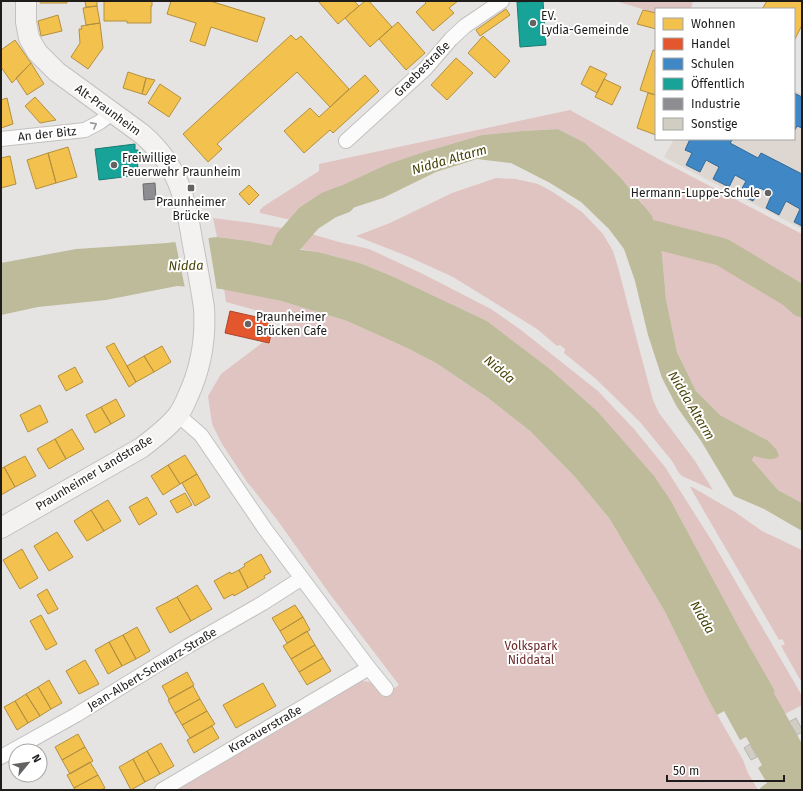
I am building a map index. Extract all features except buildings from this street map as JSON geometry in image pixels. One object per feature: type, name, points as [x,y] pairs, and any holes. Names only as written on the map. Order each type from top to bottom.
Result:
[{"type":"main road","name":"Alt-Praunheim","points":[[26,1],[26,22],[29,38],[36,52],[57,72],[152,142],[173,170],[182,189],[190,224]]},
{"type":"main road","name":"Praunheimer Landstraße","points":[[1,528],[141,448],[163,431],[178,415],[185,404],[197,374],[204,340],[205,321],[190,224]]},
{"type":"street","name":"Graebestraße","points":[[346,141],[426,68],[465,26],[502,1]]},
{"type":"street","name":"An der Bitz","points":[[1,139],[85,130],[100,122],[112,113]]},
{"type":"street","points":[[178,415],[201,435],[252,510],[386,689]]},
{"type":"street","name":"Jean-Albert-Schwarz-Straße","points":[[1,757],[76,715],[302,578]]},
{"type":"street","name":"Kracauerstraße","points":[[162,790],[369,668]]},
{"type":"shaded area","name":"Hermann-Luppe-Schule","points":[[795,90],[802,94],[802,229],[664,157],[673,140],[795,140]]},
{"type":"green space","points":[[615,1],[693,1],[691,8],[655,8],[655,13]]},
{"type":"green space","points":[[570,110],[664,162],[802,234],[802,503],[778,490],[752,460],[754,455],[766,459],[767,440],[720,415],[696,391],[677,352],[666,299],[662,254],[642,203],[621,178],[584,143],[558,129],[482,135],[389,164],[338,187],[304,209],[309,224],[260,213],[260,210],[264,206],[319,171],[319,164]]},
{"type":"green space","points":[[496,178],[516,179],[538,184],[544,187],[582,212],[603,234],[613,251],[618,267],[653,400],[659,413],[695,461],[713,490],[682,476],[672,461],[640,422],[596,379],[564,353],[565,349],[560,345],[557,346],[537,329],[453,277],[407,256],[356,236],[390,223],[452,193]]},
{"type":"green space","points":[[213,218],[294,230],[279,247],[217,237]]},
{"type":"green space","points":[[311,234],[369,249],[423,274],[491,309],[521,330],[598,391],[634,429],[665,467],[712,541],[797,687],[802,696],[802,705],[785,714],[774,693],[775,691],[671,501],[597,411],[550,369],[487,321],[394,277],[360,263],[318,252],[294,248]]},
{"type":"green space","name":"Volkspark Niddatal","points":[[224,289],[281,301],[347,321],[407,348],[436,363],[488,398],[530,431],[575,477],[609,518],[664,610],[706,695],[743,760],[748,773],[758,790],[171,790],[360,681],[371,683],[382,696],[399,685],[329,593],[278,521],[247,482],[222,444],[212,424],[208,396],[221,374],[292,320],[226,302]]},
{"type":"green space","points":[[690,487],[735,512],[762,531],[802,550],[802,683],[781,646],[785,644],[782,639],[779,640]]},
{"type":"water","points":[[558,129],[585,143],[621,178],[652,216],[662,254],[666,299],[677,352],[696,391],[720,415],[767,440],[776,449],[779,456],[776,458],[767,459],[754,456],[752,460],[778,490],[802,503],[802,531],[764,509],[734,496],[701,441],[677,407],[662,378],[648,335],[635,281],[624,249],[609,229],[581,202],[550,183],[511,163],[477,159],[436,172],[383,198],[340,212],[309,218],[306,209],[338,187],[388,164],[482,135]]},
{"type":"water","name":"Nidda","points":[[217,237],[318,252],[360,263],[394,277],[487,321],[550,369],[597,411],[654,476],[671,501],[775,691],[774,693],[801,742],[802,741],[802,790],[761,790],[760,788],[767,783],[758,768],[762,765],[746,737],[740,740],[724,711],[717,715],[664,610],[609,518],[575,477],[530,431],[488,398],[436,363],[347,321],[281,301],[221,289],[177,286],[106,300],[38,307],[1,315],[1,263],[76,249],[167,243]]},
{"type":"pier","name":"Praunheimer Brücke","points":[[208,236],[217,291],[185,288],[175,240]]},
{"type":"waterway","name":"Nidda Altarm","points":[[276,271],[288,242],[309,218],[329,205],[342,200]]},
{"type":"waterway","name":"Nidda Altarm","points":[[623,220],[632,229],[722,252],[792,294],[802,303]]},
{"type":"place","name":"EV. Lydia-Gemeinde","points":[[533,23]]},
{"type":"place","name":"Freiwillige Feuerwehr Praunheim","points":[[114,165]]},
{"type":"place","name":"Praunheimer Brücke","points":[[191,188]]},
{"type":"place","name":"Hermann-Luppe-Schule","points":[[768,193]]},
{"type":"place","name":"Praunheimer Brücken Cafe","points":[[248,324]]}]
